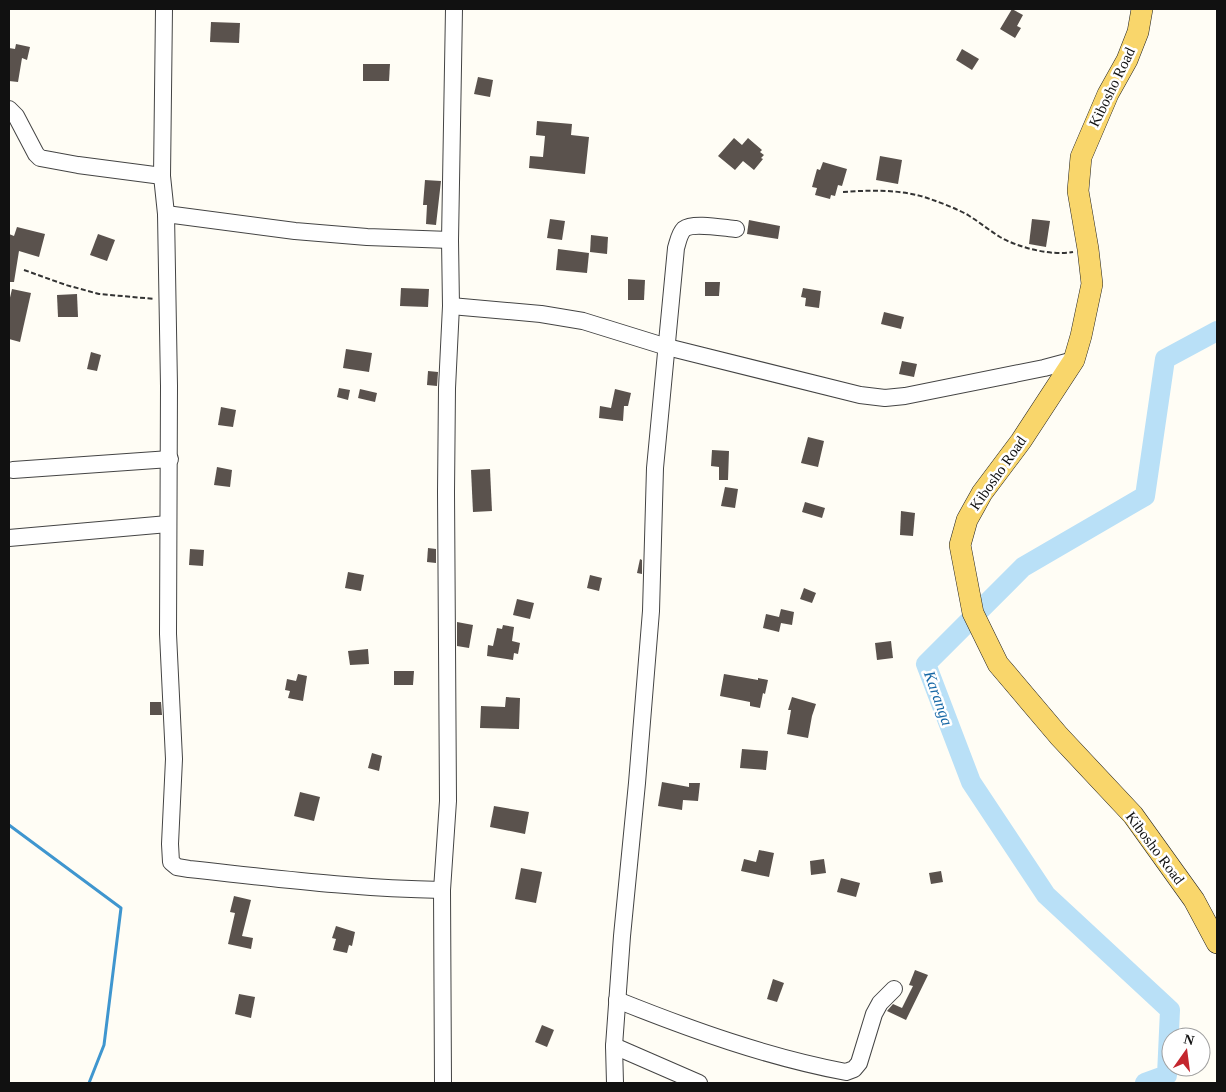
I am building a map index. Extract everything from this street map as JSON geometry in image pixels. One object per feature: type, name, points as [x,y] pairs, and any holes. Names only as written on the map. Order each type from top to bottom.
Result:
[{"type":"main road","name":"Kibosho Road","points":[[1142,9],[1138,32],[1128,60],[1108,94],[1081,157],[1078,191],[1092,284],[1082,336],[1074,360],[1021,441],[982,493],[967,520],[960,546],[973,613],[998,664],[1059,736],[1133,815],[1194,900],[1217,943]]},
{"type":"street","points":[[164,9],[162,176],[166,214],[170,459],[168,634],[174,759],[170,844],[171,862],[177,867],[188,869],[253,876],[391,889],[442,890]]},
{"type":"street","points":[[443,1083],[442,890],[448,801],[446,483],[447,388],[451,306],[450,240],[454,9]]},
{"type":"street","points":[[9,109],[16,116],[40,158],[162,176]]},
{"type":"street","points":[[166,214],[294,231],[368,237],[450,240]]},
{"type":"street","points":[[615,1083],[614,1046],[617,1000],[651,611],[655,468],[676,248],[679,238],[685,229],[695,225],[736,229]]},
{"type":"street","points":[[451,306],[540,314],[583,321],[667,347],[860,395],[885,398],[905,396],[1044,368],[1074,360]]},
{"type":"street","points":[[13,470],[170,459]]},
{"type":"street","points":[[9,538],[168,524]]},
{"type":"street","points":[[617,1000],[680,1025],[754,1050],[846,1072],[854,1069],[859,1063],[874,1014],[880,1003],[894,989]]},
{"type":"street","points":[[614,1046],[699,1083]]},
{"type":"path","points":[[842,192],[893,191],[928,198],[967,215],[1001,238],[1041,252],[1063,254],[1088,249]]},
{"type":"path","points":[[24,270],[99,294],[167,301]]},
{"type":"building","points":[[1012,9],[1023,15],[1017,26],[1021,28],[1015,38],[1000,29]]},
{"type":"building","points":[[211,22],[240,23],[239,43],[210,42]]},
{"type":"building","points":[[16,44],[30,47],[27,60],[22,58],[18,82],[9,81],[9,48],[15,49]]},
{"type":"building","points":[[962,49],[979,59],[972,70],[956,60]]},
{"type":"building","points":[[363,64],[390,64],[389,81],[363,81]]},
{"type":"building","points":[[478,77],[493,80],[490,97],[474,94]]},
{"type":"building","points":[[537,121],[572,124],[571,135],[589,137],[585,174],[529,168],[530,156],[543,157],[545,136],[536,135]]},
{"type":"building","points":[[734,138],[742,145],[748,138],[762,150],[760,152],[764,155],[761,158],[763,159],[754,170],[743,161],[735,170],[718,156]]},
{"type":"building","points":[[880,156],[902,160],[898,184],[876,180]]},
{"type":"building","points":[[823,162],[847,169],[842,186],[838,185],[835,196],[831,195],[830,199],[815,195],[817,188],[812,187],[817,169],[820,170]]},
{"type":"building","points":[[425,180],[441,181],[436,225],[426,224],[427,205],[423,205]]},
{"type":"building","points":[[550,219],[565,221],[562,240],[547,238]]},
{"type":"building","points":[[1032,219],[1050,221],[1046,247],[1029,244]]},
{"type":"building","points":[[749,220],[780,226],[778,239],[747,234]]},
{"type":"building","points":[[17,227],[45,234],[39,257],[19,251],[14,282],[9,282],[9,234],[14,236]]},
{"type":"building","points":[[98,234],[115,240],[107,261],[90,255]]},
{"type":"building","points":[[591,235],[608,237],[607,254],[590,252]]},
{"type":"building","points":[[558,249],[589,253],[587,273],[556,270]]},
{"type":"building","points":[[628,279],[645,280],[644,300],[628,300]]},
{"type":"building","points":[[705,282],[720,282],[719,296],[705,296]]},
{"type":"building","points":[[401,288],[429,289],[428,307],[400,306]]},
{"type":"building","points":[[803,288],[821,291],[819,308],[805,306],[806,298],[801,297]]},
{"type":"building","points":[[12,289],[31,293],[20,342],[9,339],[9,302]]},
{"type":"building","points":[[77,294],[78,317],[58,317],[57,295]]},
{"type":"building","points":[[884,312],[904,317],[901,329],[881,324]]},
{"type":"building","points":[[346,349],[372,353],[369,372],[343,368]]},
{"type":"building","points":[[91,352],[101,355],[97,371],[87,369]]},
{"type":"building","points":[[902,361],[917,364],[914,377],[899,374]]},
{"type":"building","points":[[428,371],[438,372],[437,386],[427,385]]},
{"type":"building","points":[[339,388],[350,390],[348,400],[337,397]]},
{"type":"building","points":[[360,389],[377,393],[375,402],[358,398]]},
{"type":"building","points":[[615,389],[631,393],[628,406],[624,406],[623,421],[599,418],[600,406],[611,408]]},
{"type":"building","points":[[221,407],[236,410],[233,427],[218,425]]},
{"type":"building","points":[[808,437],[824,441],[818,467],[801,463]]},
{"type":"building","points":[[712,450],[729,451],[728,480],[719,480],[719,467],[711,466]]},
{"type":"building","points":[[217,467],[232,470],[230,487],[214,485]]},
{"type":"building","points":[[490,469],[492,511],[473,512],[471,470]]},
{"type":"building","points":[[725,487],[738,489],[735,508],[721,506]]},
{"type":"building","points":[[805,502],[825,508],[822,518],[802,512]]},
{"type":"building","points":[[901,511],[915,513],[913,536],[900,535]]},
{"type":"building","points":[[428,548],[436,549],[436,563],[427,562]]},
{"type":"building","points":[[190,549],[204,550],[203,566],[189,565]]},
{"type":"building","points":[[640,559],[642,560],[642,574],[637,573]]},
{"type":"building","points":[[348,572],[364,575],[361,591],[345,588]]},
{"type":"building","points":[[590,575],[602,578],[599,591],[587,588]]},
{"type":"building","points":[[804,588],[816,593],[812,603],[800,599]]},
{"type":"building","points":[[517,599],[534,603],[530,619],[513,615]]},
{"type":"building","points":[[781,609],[794,612],[792,625],[781,623],[779,632],[763,628],[766,614],[779,617]]},
{"type":"building","points":[[457,622],[473,625],[469,648],[457,646]]},
{"type":"building","points":[[503,625],[514,627],[512,641],[520,643],[518,654],[514,653],[513,660],[487,656],[488,645],[493,646],[497,628],[502,629]]},
{"type":"building","points":[[891,641],[893,658],[877,660],[875,643]]},
{"type":"building","points":[[368,649],[369,664],[350,665],[348,651]]},
{"type":"building","points":[[394,671],[414,671],[413,685],[394,685]]},
{"type":"building","points":[[298,674],[307,676],[303,701],[288,698],[290,691],[285,690],[287,679],[296,681]]},
{"type":"building","points":[[724,674],[768,680],[760,708],[750,706],[750,702],[720,696]]},
{"type":"building","points":[[506,697],[520,698],[519,729],[480,728],[481,706],[505,707]]},
{"type":"building","points":[[792,697],[816,704],[808,738],[787,734],[791,710],[788,710]]},
{"type":"building","points":[[150,702],[161,702],[162,715],[150,715]]},
{"type":"building","points":[[742,749],[768,751],[766,770],[740,768]]},
{"type":"building","points":[[372,753],[382,756],[379,771],[368,768]]},
{"type":"building","points":[[662,782],[689,787],[689,783],[700,783],[698,801],[683,800],[682,810],[658,806]]},
{"type":"building","points":[[300,792],[320,797],[314,821],[294,816]]},
{"type":"building","points":[[494,806],[529,812],[525,834],[490,827]]},
{"type":"building","points":[[759,850],[774,853],[769,877],[741,871],[744,859],[756,862]]},
{"type":"building","points":[[824,859],[826,873],[811,875],[810,861]]},
{"type":"building","points":[[521,868],[542,872],[536,903],[515,899]]},
{"type":"building","points":[[941,871],[943,882],[931,884],[929,873]]},
{"type":"building","points":[[841,878],[860,883],[856,897],[837,892]]},
{"type":"building","points":[[234,896],[251,900],[242,936],[253,938],[251,949],[228,944],[235,913],[230,912]]},
{"type":"building","points":[[336,926],[355,932],[352,946],[349,945],[347,953],[333,950],[336,939],[332,938]]},
{"type":"building","points":[[915,970],[928,975],[906,1020],[887,1011],[893,1004],[902,1008],[913,986],[909,985]]},
{"type":"building","points":[[773,979],[784,983],[777,1002],[767,999]]},
{"type":"building","points":[[239,994],[255,997],[251,1018],[235,1014]]},
{"type":"building","points":[[542,1025],[554,1030],[547,1047],[535,1042]]},
{"type":"waterway","name":"Karanga","points":[[1145,1083],[1167,1075],[1170,1010],[1046,895],[971,782],[926,664],[1023,567],[1145,496],[1165,359],[1217,331]]},
{"type":"waterway","points":[[9,825],[121,908],[104,1045],[89,1083]]}]
